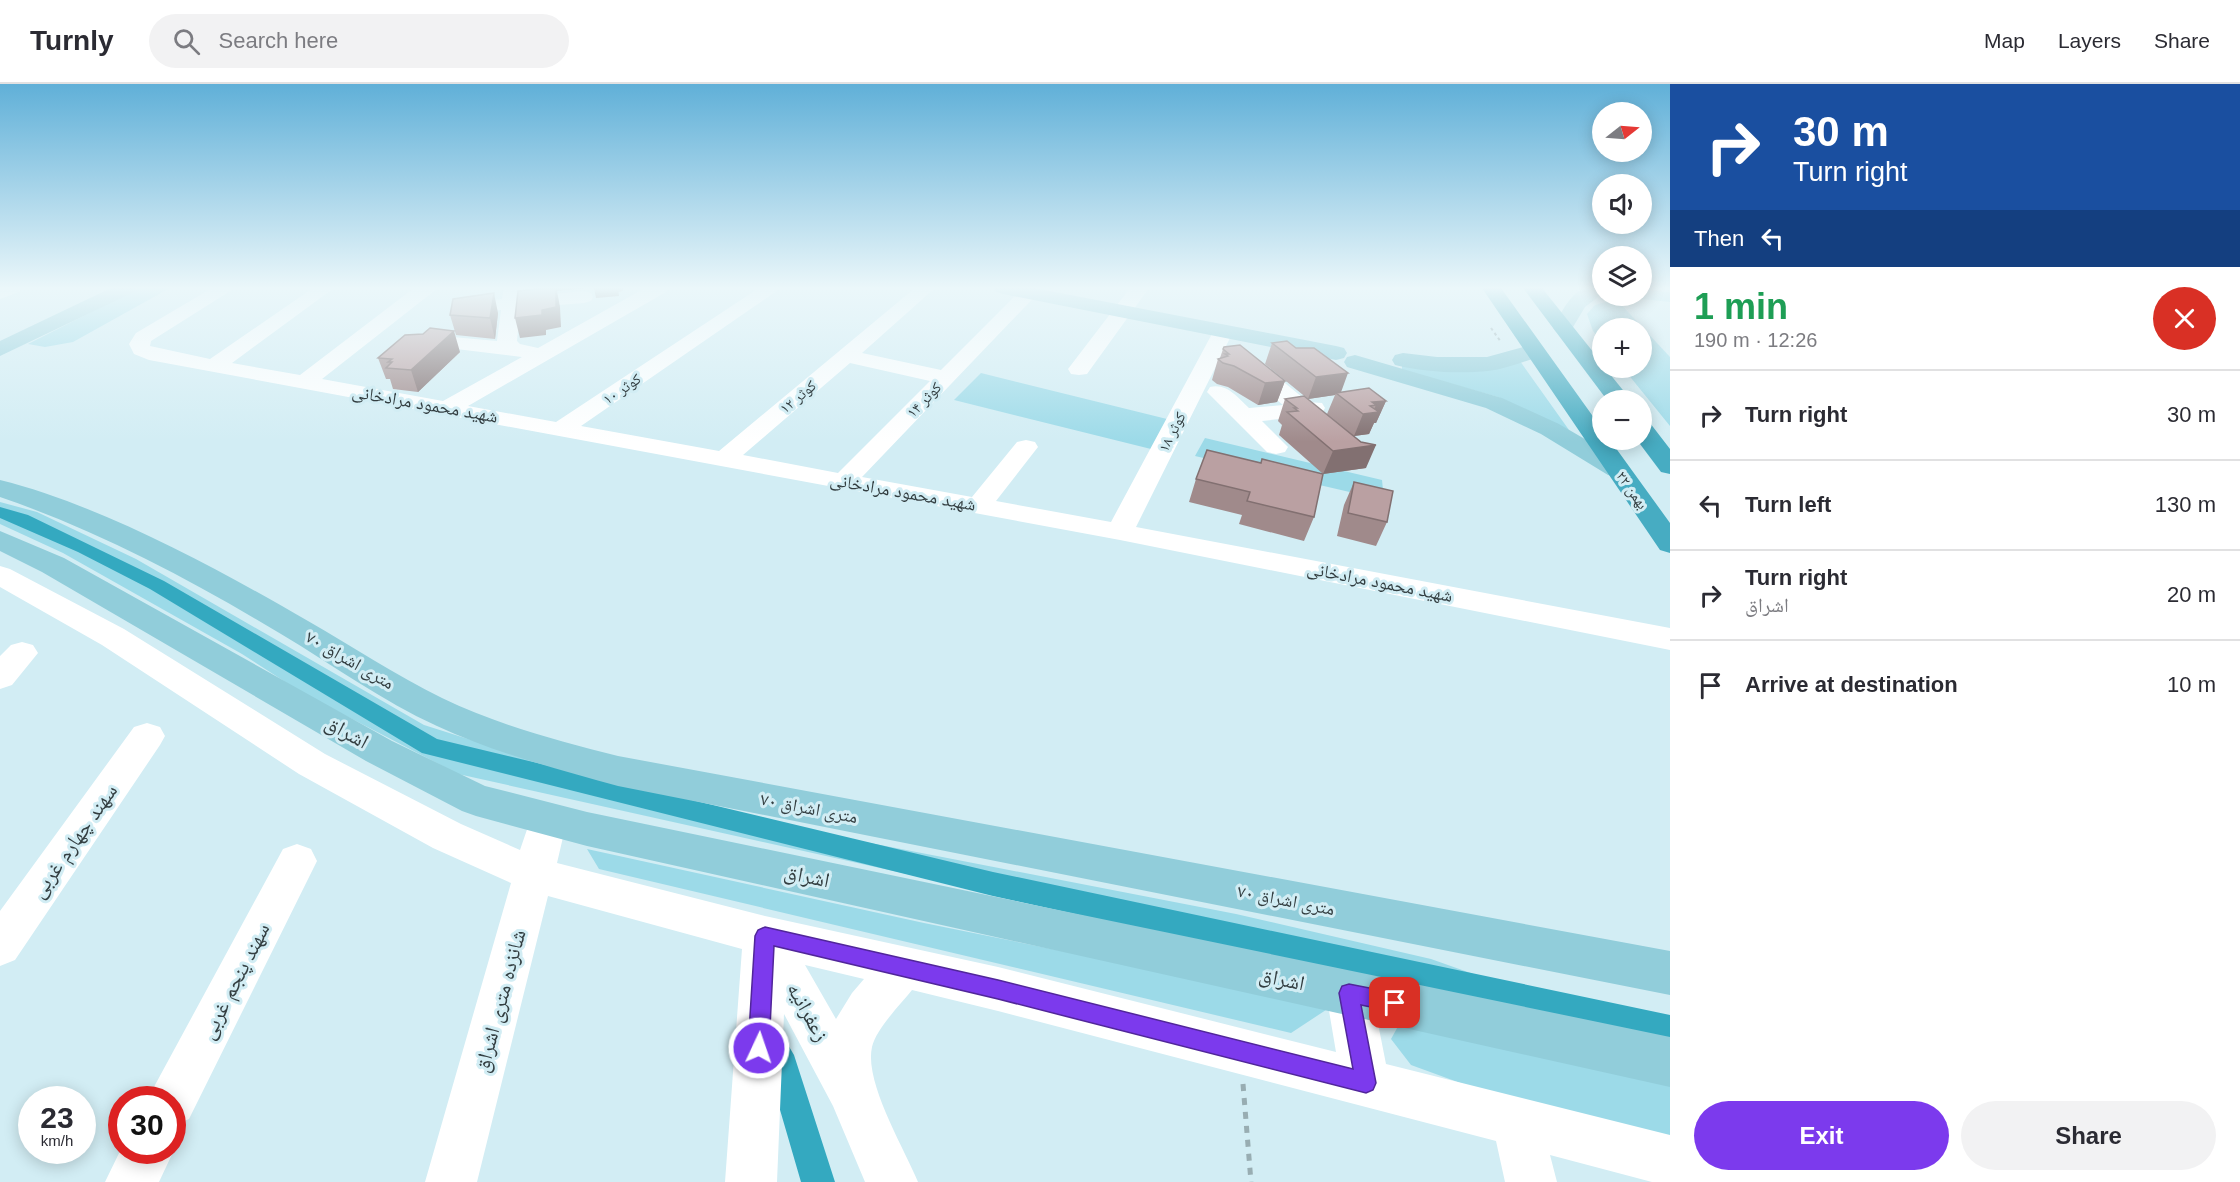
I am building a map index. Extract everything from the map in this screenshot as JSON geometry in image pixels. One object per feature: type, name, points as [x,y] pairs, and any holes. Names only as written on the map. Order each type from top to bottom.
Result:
[{"type":"highway","name":"۲۲ بهمن","points":[[1526,339],[1558,384],[1592,419]]},
{"type":"highway","points":[[1572,339],[1611,390]]},
{"type":"highway","points":[[1558,384],[1592,392]]},
{"type":"highway","points":[[1652,442],[1670,466]]},
{"type":"highway","name":"۲۲ بهمن","points":[[1608,450],[1617,469],[1670,544]]},
{"type":"main road","points":[[0,349],[20,339]]},
{"type":"main road","points":[[1261,339],[1350,356],[1437,364],[1488,364],[1534,351]]},
{"type":"main road","points":[[1350,356],[1494,404],[1550,429],[1617,469]]},
{"type":"main road","name":"۷۰ متری اشراق","points":[[0,488],[51,504],[115,532],[275,616],[430,707],[522,745],[618,771],[1670,973]]},
{"type":"main road","name":"اشراق","points":[[0,540],[52,565],[360,740],[476,800],[548,820],[1670,1062]]},
{"type":"main road","points":[[1565,954],[1644,986],[1670,990]]},
{"type":"street","name":"شهید محمود مرادخانی","points":[[142,339],[139,344],[141,350],[149,354],[1120,532],[1670,639]]},
{"type":"street","points":[[214,366],[252,339]]},
{"type":"street","points":[[305,382],[361,339]]},
{"type":"street","points":[[507,339],[513,349]]},
{"type":"street","points":[[447,408],[570,339]]},
{"type":"street","name":"کوثر ۱۰","points":[[561,429],[695,339]]},
{"type":"street","name":"کوثر ۱۲","points":[[724,459],[866,339]]},
{"type":"street","name":"کوثر ۱۴","points":[[844,481],[983,339]]},
{"type":"street","points":[[1078,369],[1101,339]]},
{"type":"street","name":"کوثر ۱۸","points":[[1120,532],[1219,339]]},
{"type":"street","points":[[430,341],[513,349],[542,355]]},
{"type":"street","points":[[846,356],[945,378]]},
{"type":"street","points":[[1245,362],[1337,437]]},
{"type":"street","points":[[1218,392],[1276,447]]},
{"type":"street","points":[[1187,402],[1240,413],[1334,405]]},
{"type":"street","points":[[979,506],[1026,447]]},
{"type":"street","points":[[0,575],[113,637],[312,764],[447,836],[534,875],[765,936],[904,966],[1670,1161]]},
{"type":"street","points":[[0,677],[22,653]]},
{"type":"street","name":"سهند چهارم غربی","points":[[0,946],[147,736]]},
{"type":"street","name":"شانزده متری اشراق","points":[[451,1182],[548,820]]},
{"type":"street","name":"سهند پنجم غربی","points":[[180,1086],[297,861]]},
{"type":"street","points":[[751,1182],[765,936]]},
{"type":"street","name":"زعفرانیه","points":[[765,936],[850,1089],[892,1182]]},
{"type":"street","name":"زعفرانیه","points":[[850,1089],[848,1044],[868,1009],[904,966]]},
{"type":"street","points":[[1349,993],[1366,1083]]},
{"type":"street","points":[[1516,1121],[1531,1182]]},
{"type":"street","points":[[131,1182],[140,1164]]},
{"type":"path","points":[[1240,1051],[1251,1182]]},
{"type":"shaded area","points":[[37,339],[78,339],[45,347],[28,344]]},
{"type":"shaded area","points":[[1653,339],[1670,357],[1670,426],[1652,404],[1652,390],[1641,390],[1631,378],[1652,378]]},
{"type":"shaded area","points":[[1520,361],[1569,430],[1498,397],[1402,370],[1402,365]]},
{"type":"shaded area","points":[[981,373],[1167,419],[1151,449],[954,400]]},
{"type":"shaded area","points":[[1205,438],[1382,480],[1384,500],[1195,456]]},
{"type":"shaded area","points":[[0,502],[37,512],[136,559],[424,725],[597,780],[865,842],[1236,914],[1431,959],[1479,976],[1670,1023],[1670,1035],[1104,918],[458,774],[304,694],[242,654],[63,553],[0,524]]},
{"type":"shaded area","points":[[587,849],[924,923],[1332,1006],[1291,1033],[599,869]]},
{"type":"shaded area","points":[[1401,1021],[1670,1078],[1670,1140],[1507,1100],[1411,1065],[1391,1039]]},
{"type":"building","points":[[400,339],[445,339],[411,370],[386,368],[392,359],[378,358]]},
{"type":"building","points":[[1287,341],[1296,348],[1314,348],[1348,373],[1316,377],[1272,343]]},
{"type":"building","points":[[1240,345],[1285,381],[1265,383],[1218,359],[1229,354],[1223,349],[1224,347]]},
{"type":"building","points":[[1369,388],[1386,401],[1372,402],[1376,405],[1370,406],[1379,412],[1363,414],[1336,393]]},
{"type":"building","points":[[1304,396],[1361,442],[1376,445],[1333,451],[1287,412],[1298,411],[1285,399]]},
{"type":"building","points":[[1207,450],[1261,463],[1262,459],[1323,474],[1314,517],[1247,501],[1250,492],[1196,479]]},
{"type":"building","points":[[1354,482],[1393,491],[1387,522],[1348,513]]},
{"type":"waterway","points":[[0,512],[22,519],[85,548],[157,585],[430,747],[993,884],[1670,1030]]},
{"type":"waterway","points":[[767,1039],[783,1066],[818,1182]]},
{"type":"route","points":[[759,1048],[765,936],[904,966],[1366,1083],[1349,993],[1395,1003]]}]
